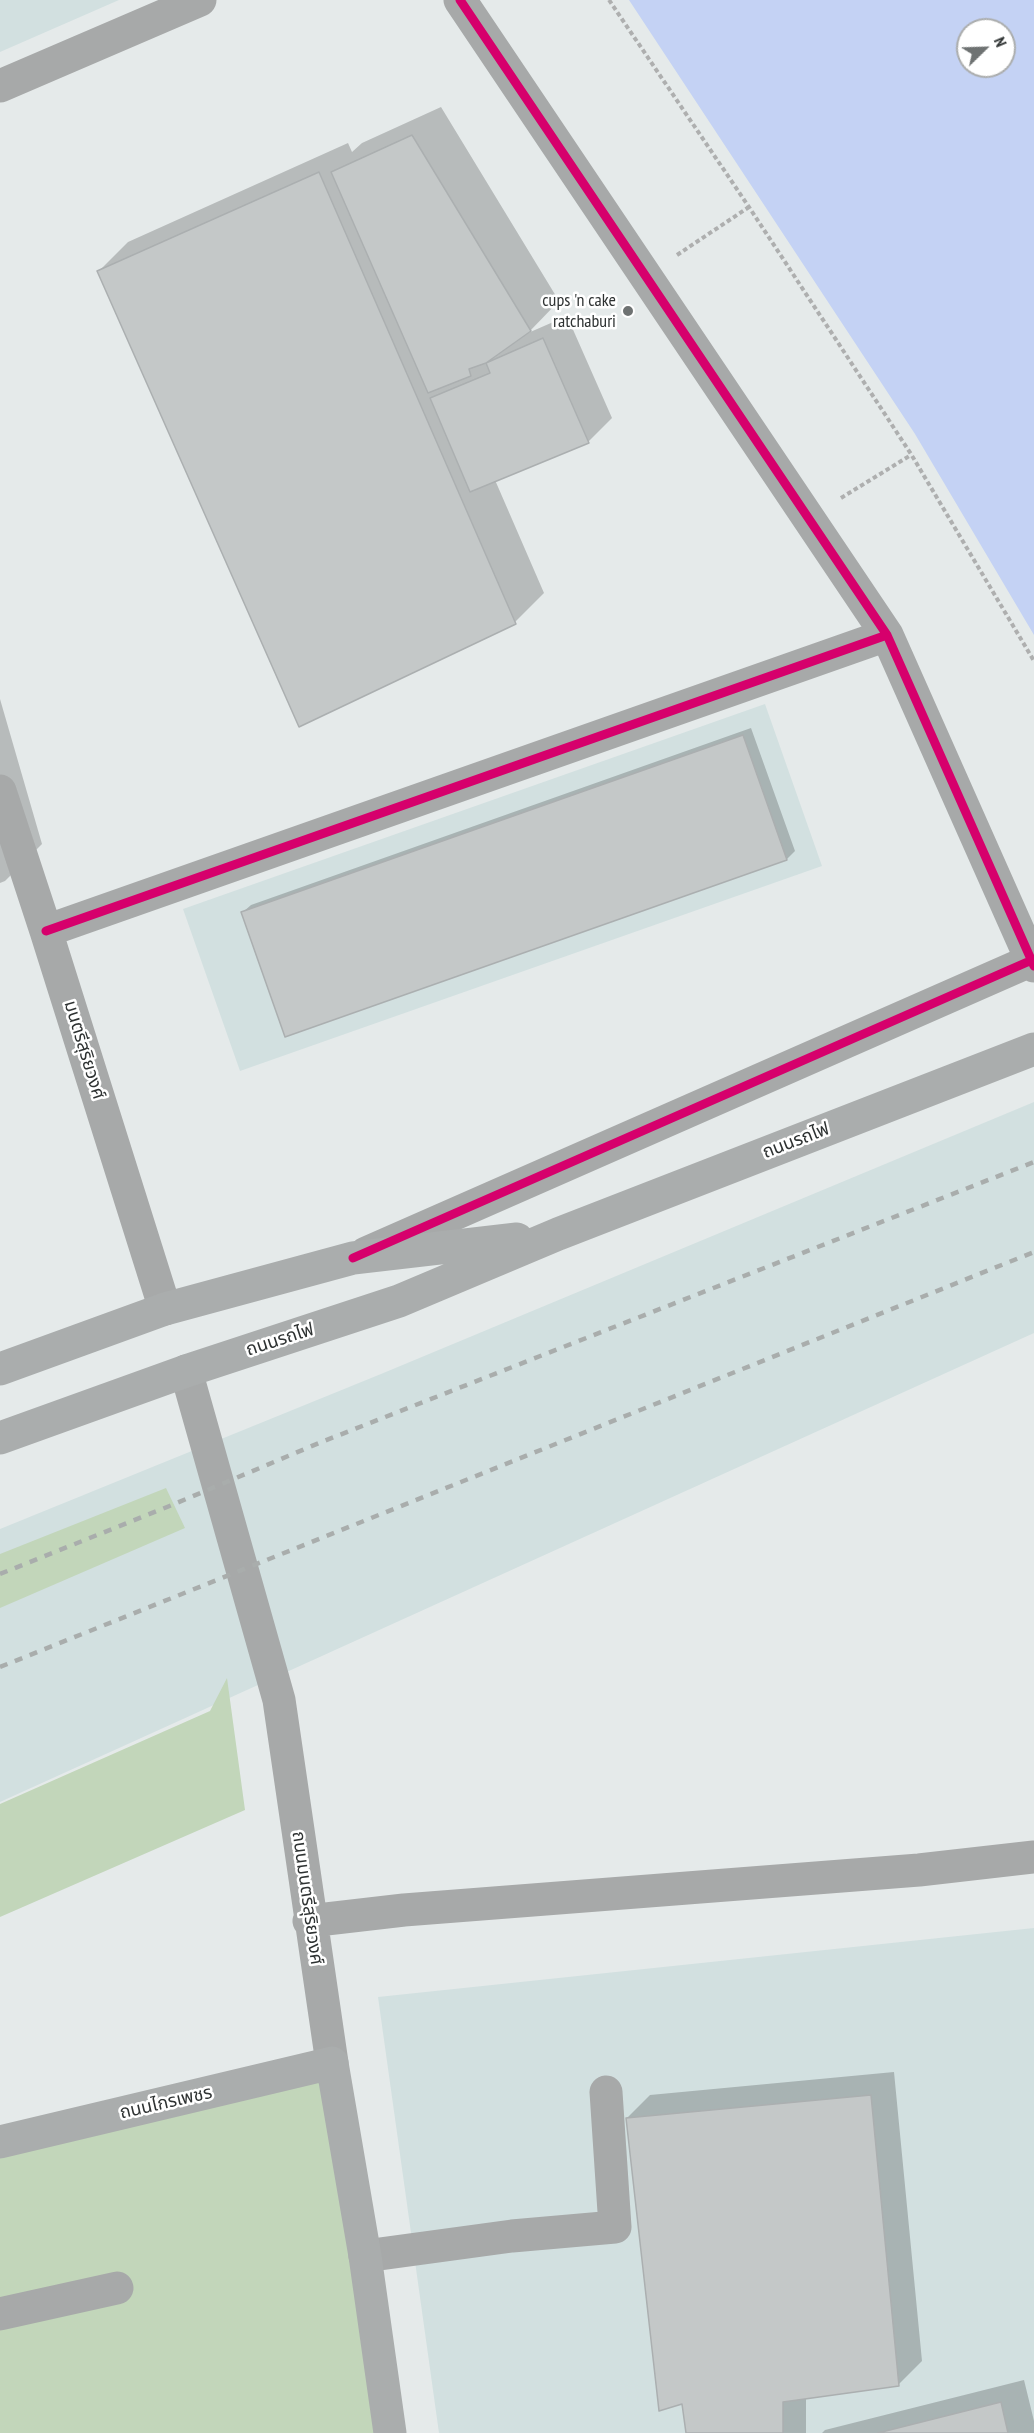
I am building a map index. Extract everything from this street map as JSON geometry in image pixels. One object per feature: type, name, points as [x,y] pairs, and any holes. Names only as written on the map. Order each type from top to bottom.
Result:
[{"type":"main road","name":"ถนนรถไฟ","points":[[0,1438],[186,1371],[399,1300],[558,1234],[1034,1049]]},
{"type":"main road","name":"ถนนรถไฟ","points":[[0,1370],[165,1309],[353,1258],[558,1234]]},
{"type":"main road","name":"ถนนไกรเพชร","points":[[0,2142],[332,2063]]},
{"type":"main road","name":"ถนนมนตรีสุริยวงศ์","points":[[332,2063],[365,2256],[390,2433]]},
{"type":"street","points":[[0,86],[200,0]]},
{"type":"street","points":[[353,1258],[1033,963],[887,635],[460,0]]},
{"type":"street","points":[[46,931],[887,635]]},
{"type":"street","name":"มนตรีสุริยวงศ์","points":[[0,791],[165,1309]]},
{"type":"street","name":"ถนนมนตรีสุริยวงศ์","points":[[186,1371],[279,1700],[309,1921],[332,2063]]},
{"type":"street","points":[[309,1921],[404,1910],[919,1870],[1034,1857]]},
{"type":"street","points":[[365,2256],[512,2236],[615,2227],[606,2092]]},
{"type":"street","points":[[0,2314],[117,2289]]},
{"type":"path","points":[[609,0],[749,207],[911,454],[1034,661]]},
{"type":"path","points":[[676,256],[749,207]]},
{"type":"path","points":[[837,500],[911,454]]},
{"type":"shaded area","points":[[0,0],[119,0],[0,52]]},
{"type":"shaded area","points":[[765,704],[822,866],[240,1071],[183,909]]},
{"type":"shaded area","points":[[1034,1102],[1034,1333],[0,1802],[0,1529],[381,1374]]},
{"type":"shaded area","points":[[1034,1928],[1034,2433],[439,2433],[378,1997]]},
{"type":"green space","points":[[166,1488],[185,1528],[0,1608],[0,1554]]},
{"type":"green space","points":[[227,1678],[245,1810],[0,1917],[0,1804],[210,1711]]},
{"type":"green space","points":[[332,2063],[386,2433],[0,2433],[0,2158]]},
{"type":"water","points":[[629,0],[1034,0],[1034,635],[915,434]]},
{"type":"building","points":[[412,135],[531,331],[486,363],[469,369],[471,376],[428,393],[331,172]]},
{"type":"building","points":[[319,172],[516,624],[299,727],[97,271]]},
{"type":"building","points":[[543,338],[589,443],[470,492],[430,398],[490,373],[486,363]]},
{"type":"building","points":[[743,735],[787,860],[285,1037],[241,912]]},
{"type":"building","points":[[871,2095],[899,2386],[783,2402],[783,2433],[686,2433],[682,2404],[659,2411],[626,2118]]},
{"type":"building","points":[[1001,2402],[1008,2433],[878,2433]]},
{"type":"railway","points":[[0,1574],[319,1443],[1034,1162]]},
{"type":"railway","points":[[0,1667],[1034,1252]]},
{"type":"cycle path","points":[[460,0],[887,635],[1034,966]]},
{"type":"cycle path","points":[[46,931],[887,635]]},
{"type":"cycle path","points":[[353,1258],[1032,960]]},
{"type":"place","name":"cups 'n cake ratchaburi","points":[[628,311]]}]
